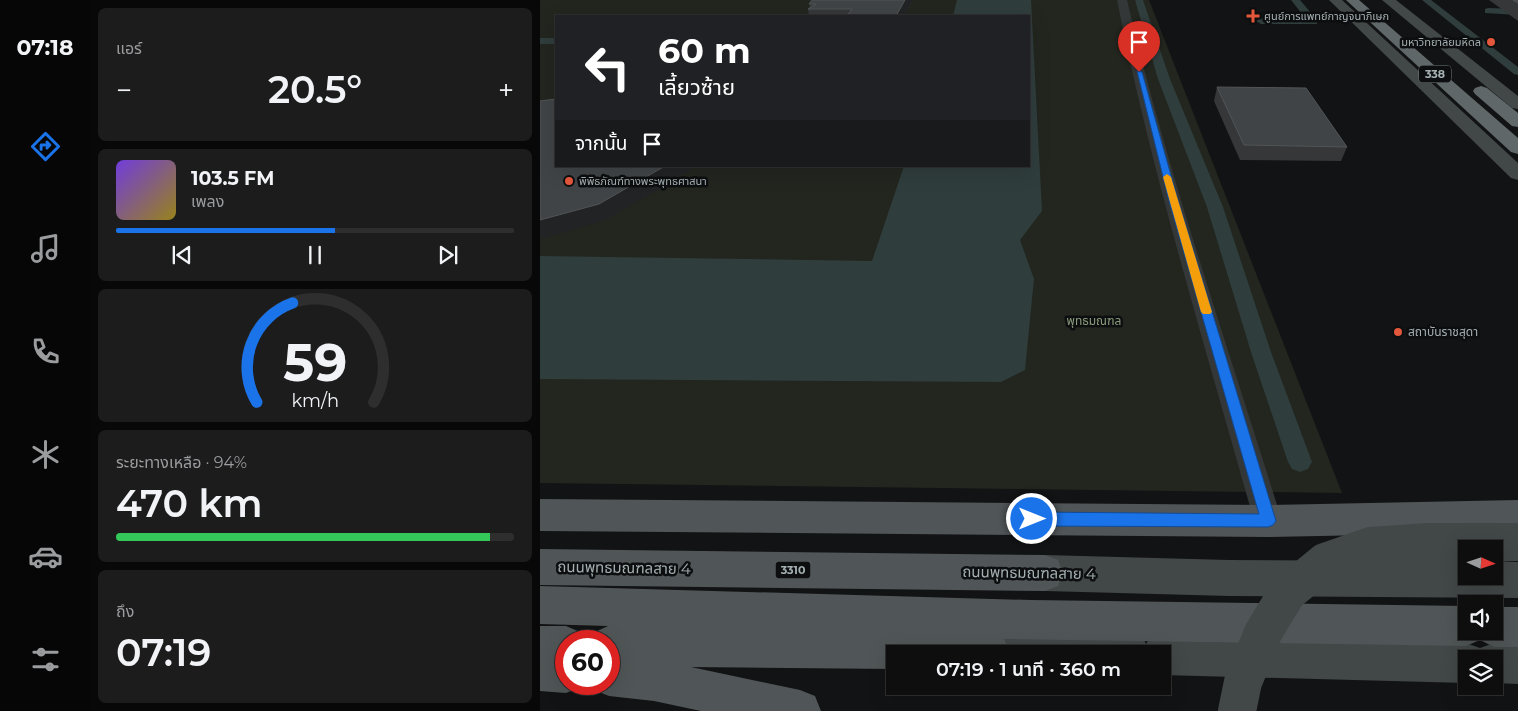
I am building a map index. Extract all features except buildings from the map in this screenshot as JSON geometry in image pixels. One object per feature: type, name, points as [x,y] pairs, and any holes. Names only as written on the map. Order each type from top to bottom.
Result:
[{"type":"highway","name":"338","points":[[1352,0],[1518,148]]},
{"type":"highway","name":"338","points":[[1373,0],[1518,122]]},
{"type":"highway","points":[[1489,82],[1518,114]]},
{"type":"highway","points":[[1488,145],[1518,166]]},
{"type":"main road","name":"338","points":[[1335,0],[1518,174]]},
{"type":"main road","name":"338","points":[[1388,0],[1518,104]]},
{"type":"main road","points":[[540,515],[1268,521],[1518,516]]},
{"type":"main road","points":[[1237,711],[1242,682],[1263,633],[1287,594],[1325,562],[1371,546],[1429,542],[1518,542]]},
{"type":"main road","name":"ถนนพุทธมณฑลสาย 4","points":[[540,567],[1045,573],[1229,578],[1518,580]]},
{"type":"main road","points":[[540,605],[1030,620],[1458,626]]},
{"type":"main road","points":[[1503,627],[1518,628]]},
{"type":"main road","points":[[540,646],[555,646]]},
{"type":"main road","points":[[620,646],[886,649]]},
{"type":"main road","points":[[1171,655],[1458,663]]},
{"type":"main road","points":[[1503,663],[1518,664]]},
{"type":"main road","points":[[540,670],[555,671]]},
{"type":"main road","points":[[620,676],[654,680],[801,710]]},
{"type":"street","points":[[1122,0],[1134,55],[1173,197],[1268,521]]},
{"type":"green space","name":"พุทธมณฑล","points":[[540,0],[1149,0],[1342,493],[540,483]]},
{"type":"shaded area","points":[[957,0],[1031,0],[1042,211],[1020,240],[1034,279],[1025,370],[1001,382],[540,379],[540,256],[872,261],[904,167],[1030,167],[1030,15],[953,15]]},
{"type":"waterway","points":[[1139,0],[1164,79],[1215,207],[1261,352],[1300,462]]},
{"type":"waterway","points":[[1261,21],[1314,22],[1295,0]]},
{"type":"waterway","points":[[1426,0],[1518,72]]},
{"type":"waterway","points":[[1488,11],[1518,12]]},
{"type":"waterway","points":[[540,41],[555,41]]},
{"type":"slow traffic","points":[[1167,177],[1207,312]]},
{"type":"place","name":"ศูนย์การแพทย์กาญจนาภิเษก","points":[[1253,16]]},
{"type":"place","name":"มหาวิทยาลัยมหิดล","points":[[1491,42]]},
{"type":"place","name":"พิพิธภัณฑ์ทางพระพุทธศาสนา","points":[[569,181]]},
{"type":"place","name":"สถาบันราชสุดา","points":[[1398,332]]},
{"type":"route","points":[[1032,519],[1268,521],[1173,197],[1139,72]]}]
